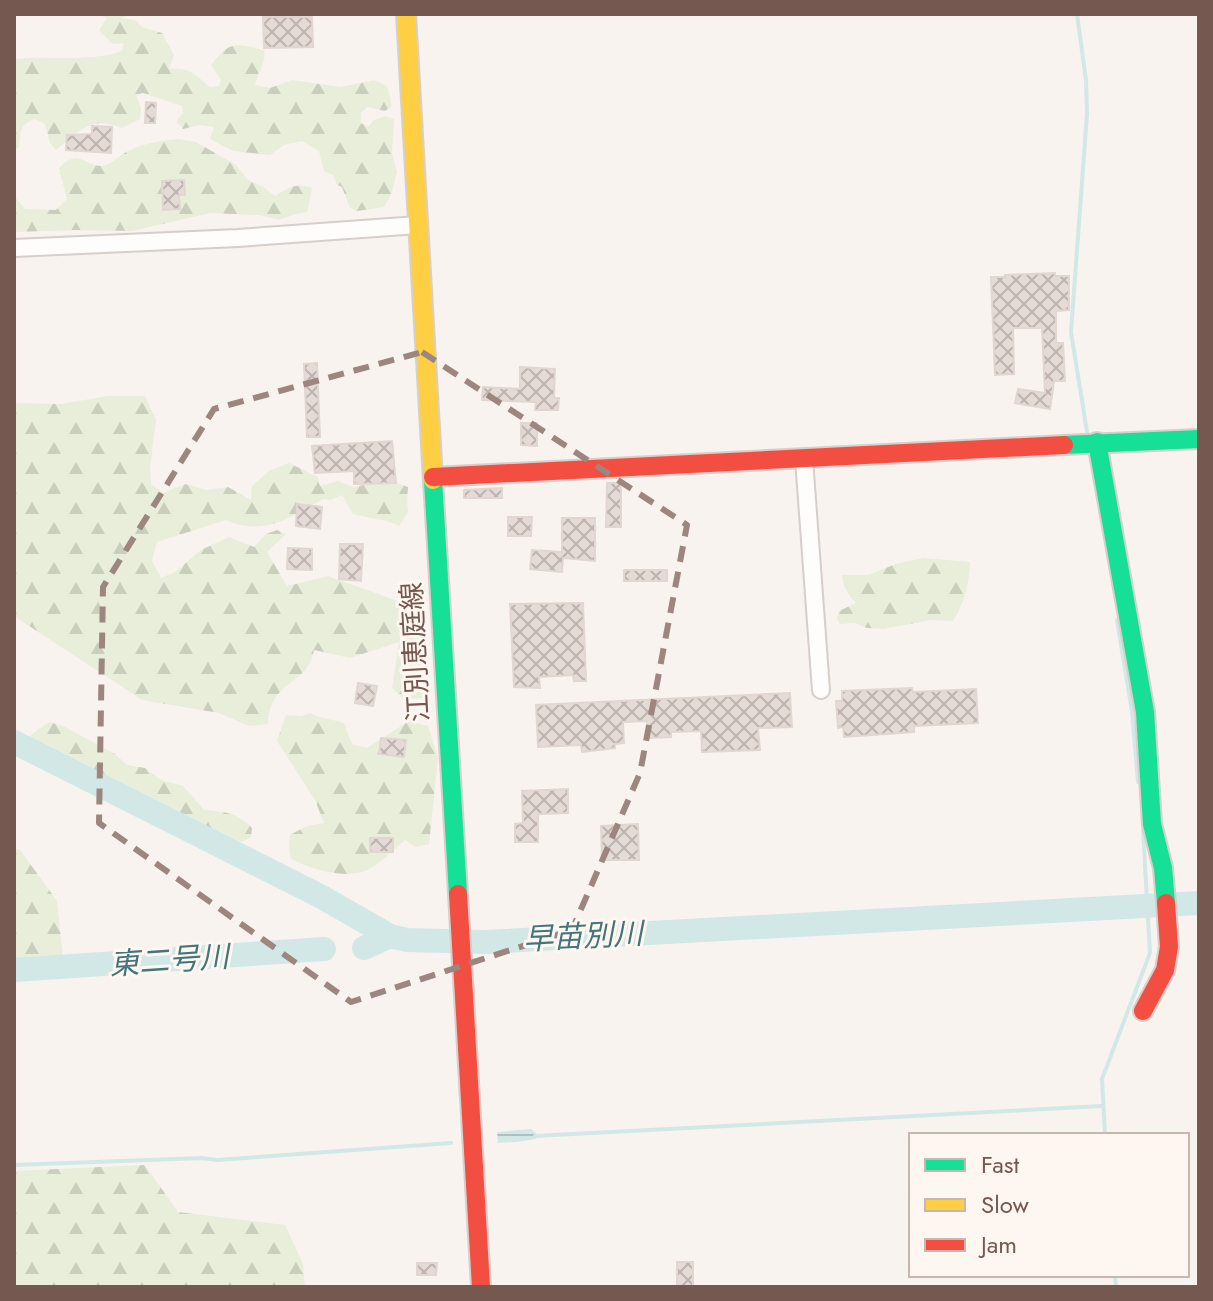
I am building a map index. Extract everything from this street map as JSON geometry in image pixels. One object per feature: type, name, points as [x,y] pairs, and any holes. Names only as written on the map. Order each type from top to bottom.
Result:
[{"type":"street","name":"江別恵庭線","points":[[406,14],[481,1287]]},
{"type":"street","points":[[14,248],[238,238],[418,225]]},
{"type":"street","points":[[433,477],[1199,439]]},
{"type":"street","points":[[1091,443],[1145,712],[1152,824],[1163,868],[1169,947],[1165,970],[1143,1011]]},
{"type":"street","points":[[804,459],[821,690]]},
{"type":"highlighted area","points":[[422,352],[687,525],[640,773],[572,930],[351,1002],[99,823],[103,587],[214,409]]},
{"type":"green space","points":[[97,14],[131,14],[121,18],[135,20],[142,27],[162,33],[174,55],[169,69],[187,70],[210,87],[219,86],[221,80],[211,65],[228,48],[239,45],[264,50],[255,85],[270,88],[292,80],[341,87],[374,80],[387,86],[392,106],[385,111],[367,107],[361,113],[361,123],[368,127],[374,120],[385,116],[394,119],[392,154],[397,172],[384,207],[357,211],[350,208],[342,187],[337,185],[333,175],[324,171],[319,151],[302,141],[284,145],[270,155],[233,151],[210,139],[214,127],[199,125],[183,129],[177,122],[183,114],[182,106],[143,93],[136,95],[141,109],[140,119],[122,128],[111,124],[94,124],[79,131],[56,150],[50,143],[45,124],[35,119],[23,126],[19,147],[14,151],[14,59],[82,58],[122,51],[124,43],[113,44],[99,30],[107,18]]},
{"type":"green space","points":[[178,139],[196,142],[236,165],[248,180],[275,196],[297,186],[312,188],[307,212],[279,220],[259,215],[210,213],[132,231],[14,232],[14,196],[25,209],[56,210],[67,199],[59,168],[67,162],[79,159],[94,165],[106,165],[140,146]]},
{"type":"green space","points":[[108,396],[145,396],[156,420],[151,484],[163,493],[185,484],[207,490],[228,487],[251,500],[252,486],[269,471],[289,463],[318,477],[320,486],[338,481],[354,487],[388,480],[408,487],[408,512],[399,526],[353,514],[342,495],[331,500],[323,499],[277,523],[252,526],[226,520],[157,542],[152,561],[161,578],[175,572],[201,550],[229,537],[254,547],[266,534],[277,530],[286,534],[267,552],[287,586],[328,576],[409,605],[419,613],[423,626],[426,698],[404,699],[392,688],[399,642],[350,658],[314,650],[305,671],[275,698],[268,724],[249,726],[219,713],[142,700],[14,616],[14,403],[61,404]]},
{"type":"green space","points":[[923,558],[970,562],[966,593],[953,621],[931,620],[883,629],[855,623],[840,624],[837,619],[839,611],[856,603],[843,584],[842,575],[868,575]]},
{"type":"green space","points":[[310,713],[344,723],[352,744],[367,748],[409,721],[428,726],[438,758],[429,844],[415,847],[405,840],[371,868],[352,874],[320,870],[291,859],[290,835],[307,826],[324,823],[315,800],[277,741],[286,715]]},
{"type":"green space","points":[[50,722],[115,754],[127,765],[145,768],[161,780],[183,786],[204,810],[236,816],[252,828],[251,838],[215,851],[21,749],[17,742]]},
{"type":"green space","points":[[14,849],[20,850],[57,901],[63,958],[14,964]]},
{"type":"green space","points":[[145,1165],[178,1212],[285,1225],[303,1264],[305,1287],[14,1287],[14,1171]]},
{"type":"water","points":[[531,1129],[537,1134],[536,1139],[445,1145],[445,1142],[498,1132]]},
{"type":"pier","points":[[497,1128],[498,1147],[447,1149],[446,1138]]},
{"type":"building","points":[[263,17],[312,17],[313,47],[264,48]]},
{"type":"building","points":[[146,102],[156,103],[155,123],[145,123]]},
{"type":"building","points":[[92,126],[112,127],[111,153],[66,150],[67,135],[92,134]]},
{"type":"building","points":[[184,180],[185,195],[179,195],[180,209],[163,210],[162,181]]},
{"type":"building","points":[[1055,273],[1055,276],[1069,276],[1069,310],[1056,311],[1056,343],[1063,343],[1065,381],[1054,381],[1050,409],[1015,403],[1018,389],[1045,393],[1042,328],[1013,328],[1014,374],[995,375],[991,277]]},
{"type":"building","points":[[317,363],[320,437],[307,437],[304,364]]},
{"type":"building","points":[[520,367],[555,369],[554,398],[559,398],[558,410],[535,410],[536,402],[482,400],[483,387],[520,389]]},
{"type":"building","points":[[521,423],[537,423],[537,446],[521,445]]},
{"type":"building","points":[[392,441],[396,483],[354,484],[354,471],[315,473],[312,446]]},
{"type":"building","points":[[607,483],[621,483],[621,527],[606,527]]},
{"type":"building","points":[[502,488],[502,498],[464,498],[464,490]]},
{"type":"building","points":[[297,504],[322,507],[320,529],[296,526]]},
{"type":"building","points":[[508,517],[532,517],[531,536],[508,536]]},
{"type":"building","points":[[562,518],[595,518],[595,561],[563,558],[562,572],[530,569],[532,550],[562,552]]},
{"type":"building","points":[[340,544],[363,544],[361,581],[339,579]]},
{"type":"building","points":[[288,548],[312,549],[312,570],[287,569]]},
{"type":"building","points":[[624,570],[667,570],[667,581],[624,581]]},
{"type":"building","points":[[583,603],[586,681],[574,681],[573,675],[539,677],[540,688],[514,687],[510,604]]},
{"type":"building","points":[[358,683],[377,686],[373,706],[355,703]]},
{"type":"building","points":[[912,688],[913,692],[976,689],[978,723],[914,726],[914,732],[844,737],[843,727],[838,728],[836,701],[842,701],[842,691]]},
{"type":"building","points":[[790,693],[792,727],[758,728],[760,750],[702,752],[701,731],[671,732],[671,737],[648,738],[647,721],[623,722],[624,743],[615,744],[615,748],[582,752],[581,745],[538,747],[536,705]]},
{"type":"building","points":[[381,738],[406,740],[404,757],[379,754]]},
{"type":"building","points":[[568,789],[568,813],[538,814],[538,842],[515,842],[515,824],[523,823],[522,791]]},
{"type":"building","points":[[638,824],[639,860],[602,860],[601,826]]},
{"type":"building","points":[[370,838],[393,838],[393,852],[370,852]]},
{"type":"building","points":[[677,1262],[693,1262],[693,1287],[677,1287]]},
{"type":"building","points":[[417,1263],[437,1263],[436,1275],[417,1275]]},
{"type":"waterway","points":[[1077,14],[1087,114],[1071,332],[1088,438]]},
{"type":"waterway","points":[[1117,620],[1132,711],[1138,782]]},
{"type":"waterway","name":"早苗別川","points":[[14,742],[320,896],[390,936],[407,940],[486,942],[1199,903]]},
{"type":"waterway","points":[[1105,1133],[1102,1079],[1150,953],[1143,830]]},
{"type":"waterway","name":"東二号川","points":[[364,948],[390,936]]},
{"type":"waterway","name":"東二号川","points":[[14,970],[324,949]]},
{"type":"waterway","points":[[535,1136],[1102,1106]]},
{"type":"waterway","points":[[14,1165],[217,1160],[451,1143]]},
{"type":"waterway","points":[[1115,1277],[1116,1287]]},
{"type":"traffic: fast","points":[[1064,445],[1199,439]]},
{"type":"traffic: fast","points":[[1097,442],[1145,712],[1152,824],[1163,868],[1166,903]]},
{"type":"traffic: fast","points":[[433,480],[458,894]]},
{"type":"traffic: slow","points":[[406,14],[433,480]]},
{"type":"traffic: jam","points":[[433,477],[1064,445]]},
{"type":"traffic: jam","points":[[458,894],[481,1287]]},
{"type":"traffic: jam","points":[[1143,1011],[1165,970],[1169,947],[1166,903]]}]
